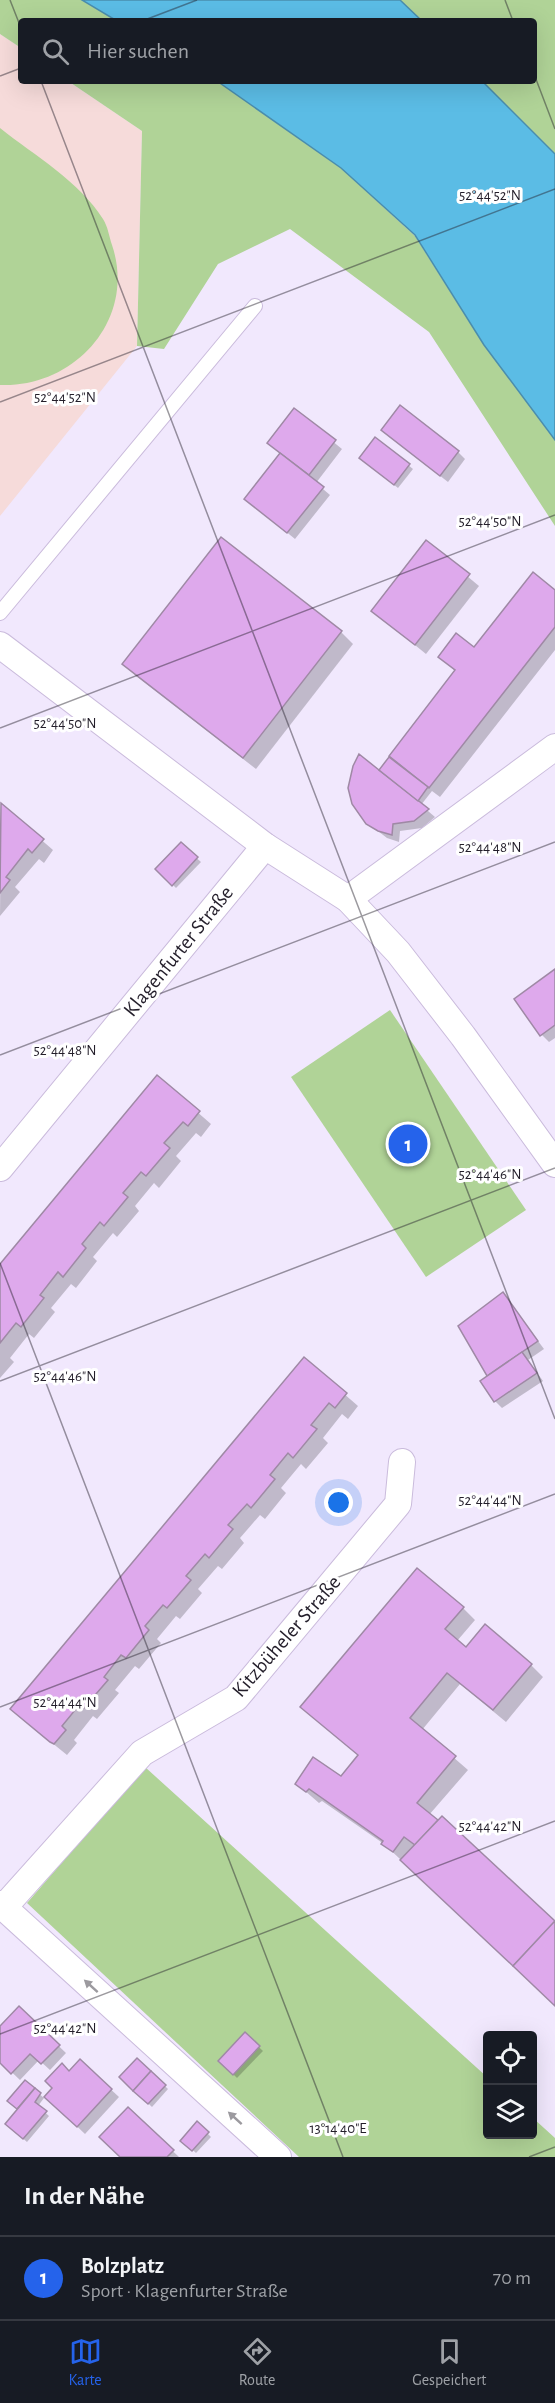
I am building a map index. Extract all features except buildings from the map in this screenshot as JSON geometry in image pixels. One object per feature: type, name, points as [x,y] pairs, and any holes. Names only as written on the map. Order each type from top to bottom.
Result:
[{"type":"street","points":[[0,645],[265,846],[348,899],[398,952],[463,1036],[555,1164]]},
{"type":"street","points":[[348,899],[555,747]]},
{"type":"street","name":"Klagenfurter Straße","points":[[0,1168],[265,846]]},
{"type":"street","name":"Kitzbüheler Straße","points":[[278,2157],[2,1906],[142,1753],[236,1698],[398,1504],[402,1462]]},
{"type":"lane","points":[[0,613],[255,306]]},
{"type":"shaded area","points":[[0,34],[18,46],[18,84],[72,84],[142,131],[137,346],[0,516]]},
{"type":"green space","points":[[0,0],[82,0],[112,18],[18,18],[18,46],[0,34]]},
{"type":"green space","points":[[400,0],[555,0],[555,154],[485,84],[537,84],[537,18],[419,18]]},
{"type":"green space","points":[[72,84],[221,84],[341,168],[415,236],[484,345],[555,440],[555,526],[429,332],[290,229],[218,264],[164,349],[137,346],[142,131]]},
{"type":"green space","points":[[0,128],[56,170],[93,205],[107,228],[117,272],[116,299],[107,323],[94,344],[75,362],[53,375],[27,383],[0,385]]},
{"type":"green space","points":[[390,1010],[526,1210],[426,1277],[291,1077]]},
{"type":"green space","points":[[145,1767],[483,2073],[483,2139],[537,2139],[537,2122],[555,2138],[555,2157],[299,2157],[27,1903]]},
{"type":"water","points":[[82,0],[400,0],[419,18],[112,18]]},
{"type":"water","points":[[221,84],[485,84],[555,154],[555,440],[484,345],[415,235],[341,168]]},
{"type":"place","name":"Bolzplatz","points":[[408,1144]]}]
